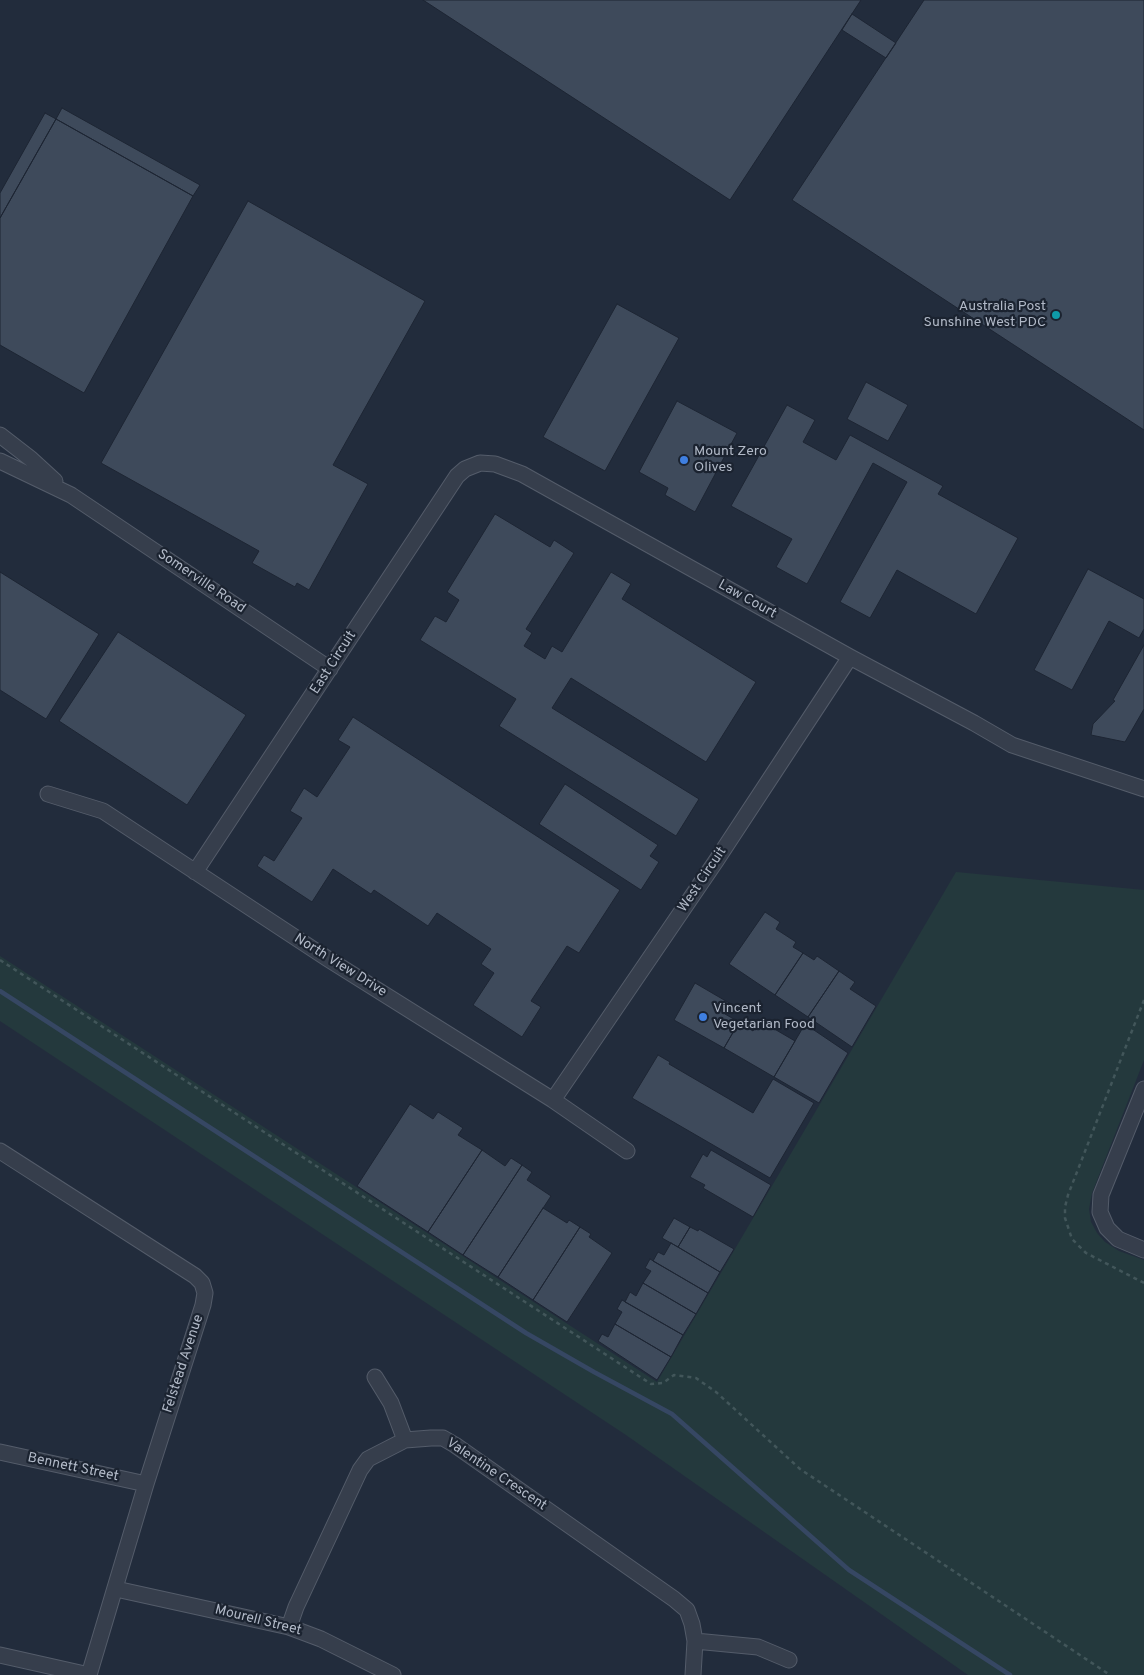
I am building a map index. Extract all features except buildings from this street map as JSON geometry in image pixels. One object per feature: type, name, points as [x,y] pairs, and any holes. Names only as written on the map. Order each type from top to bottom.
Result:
[{"type":"street","name":"Somerville Road","points":[[0,435],[31,459],[71,496]]},
{"type":"street","name":"Somerville Road","points":[[0,461],[71,496],[330,669]]},
{"type":"street","name":"Law Court","points":[[480,463],[495,464],[522,474],[850,657],[974,723],[1012,746],[1144,789]]},
{"type":"street","name":"East Circuit","points":[[195,872],[457,476],[472,464],[480,463]]},
{"type":"street","name":"West Circuit","points":[[553,1100],[710,870],[850,657]]},
{"type":"street","name":"North View Drive","points":[[48,794],[102,810],[328,959],[553,1100],[627,1151]]},
{"type":"street","points":[[1144,1089],[1101,1196],[1100,1212],[1107,1228],[1118,1239],[1144,1250]]},
{"type":"street","name":"Felstead Avenue","points":[[0,1150],[190,1272],[202,1284],[205,1293],[203,1305],[146,1484],[89,1675]]},
{"type":"street","points":[[375,1377],[391,1403],[406,1440]]},
{"type":"street","name":"Valentine Crescent","points":[[289,1627],[296,1607],[360,1470],[368,1460],[406,1440],[443,1438],[674,1599],[687,1610],[695,1641],[693,1675]]},
{"type":"street","name":"Bennett Street","points":[[0,1452],[146,1484]]},
{"type":"street","name":"Mourell Street","points":[[116,1589],[289,1627],[321,1638],[393,1675]]},
{"type":"street","points":[[695,1641],[758,1647],[789,1660]]},
{"type":"street","points":[[0,1655],[89,1675]]},
{"type":"path","points":[[0,960],[651,1384],[663,1383],[674,1375],[696,1378],[716,1392],[800,1469],[1110,1675]]},
{"type":"green space","points":[[956,872],[1144,890],[1144,1060],[1092,1193],[1089,1209],[1091,1222],[1105,1242],[1119,1251],[1144,1260],[1144,1675],[968,1675],[626,1435],[0,1021],[0,956],[657,1382]]},
{"type":"waterway","points":[[0,991],[526,1333],[672,1414],[849,1570],[1010,1675]]},
{"type":"place","name":"Australia Post Sunshine West PDC","points":[[1056,315]]},
{"type":"place","name":"Mount Zero Olives","points":[[684,460]]},
{"type":"place","name":"Vincent Vegetarian Food","points":[[703,1017]]}]
